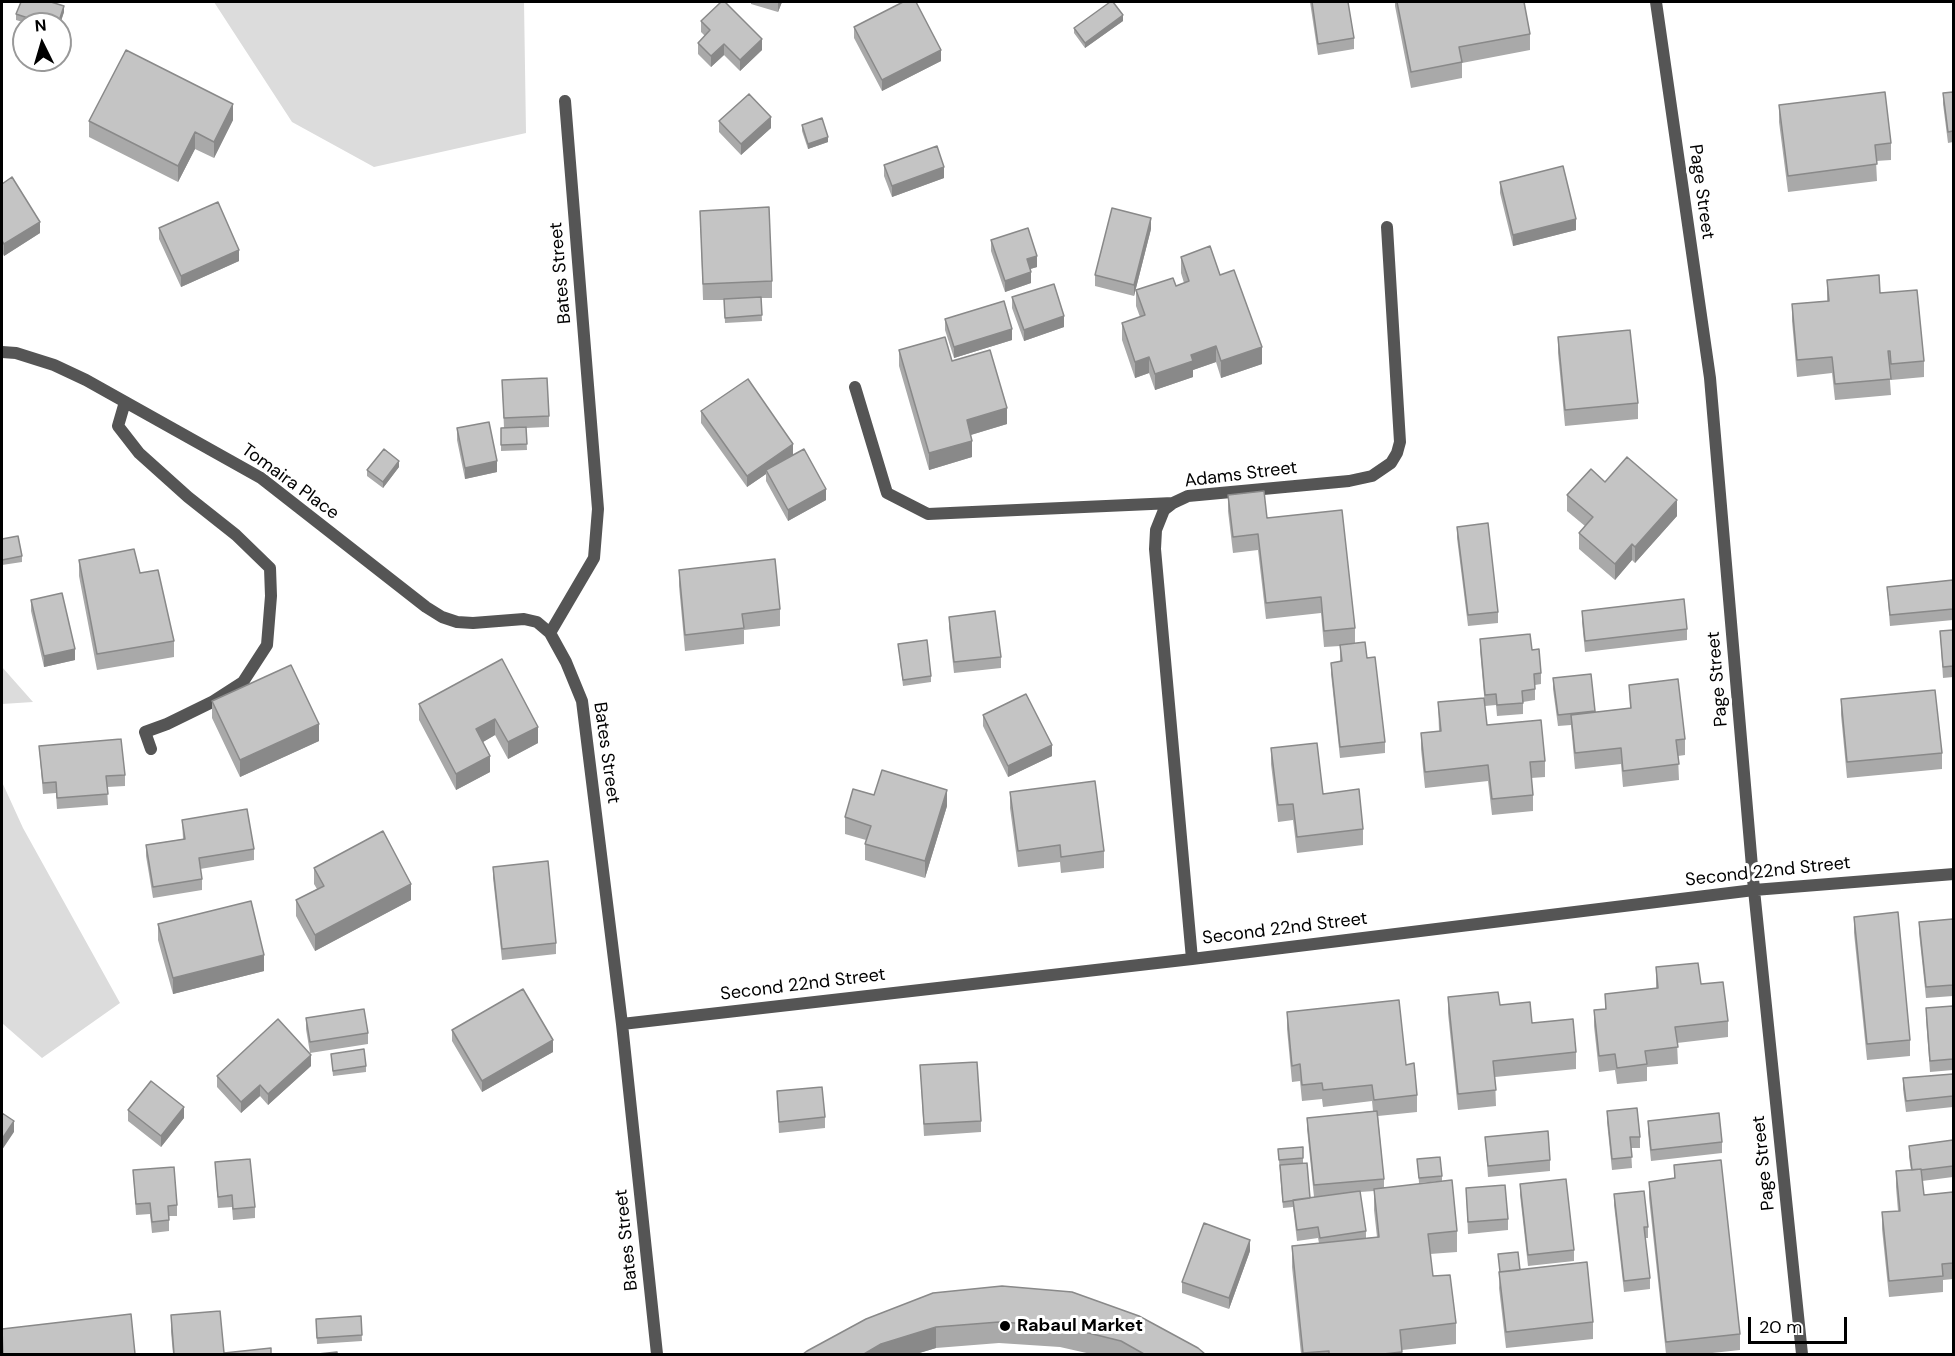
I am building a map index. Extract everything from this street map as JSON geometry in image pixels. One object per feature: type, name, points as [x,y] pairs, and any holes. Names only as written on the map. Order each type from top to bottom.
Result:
[{"type":"street","name":"Page Street","points":[[1656,2],[1710,378],[1754,890],[1802,1354]]},
{"type":"street","name":"Bates Street","points":[[565,101],[598,509],[594,558],[550,633],[566,662],[582,701],[622,1024],[657,1354]]},
{"type":"street","name":"Adams Street","points":[[1192,959],[1155,549],[1159,518],[1164,510],[1173,503],[1196,495],[1349,481],[1372,476],[1391,463],[1400,442],[1387,227]]},
{"type":"street","name":"Tomaira Place","points":[[2,352],[16,353],[54,365],[86,380],[261,478],[426,607],[442,617],[457,622],[473,623],[524,619],[537,622],[550,633]]},
{"type":"street","points":[[855,387],[887,493],[928,514],[1173,503]]},
{"type":"street","points":[[125,402],[118,426],[139,453],[188,497],[236,535],[270,568],[271,597],[267,645],[243,682],[212,702],[145,732],[151,749]]},
{"type":"street","name":"Second 22nd Street","points":[[622,1024],[1192,959],[1754,890],[1953,874]]},
{"type":"shaded area","points":[[214,2],[524,2],[526,133],[374,167],[292,122]]},
{"type":"shaded area","points":[[2,667],[33,702],[2,704]]},
{"type":"shaded area","points":[[2,782],[23,828],[120,1003],[42,1058],[2,1023]]},
{"type":"building","points":[[21,2],[51,2],[64,6],[62,12],[17,12]]},
{"type":"building","points":[[721,2],[725,2],[762,39],[740,60],[724,44],[711,56],[698,43],[710,30],[701,21]]},
{"type":"building","points":[[903,2],[916,2],[941,50],[882,80],[854,27]]},
{"type":"building","points":[[1113,2],[1123,15],[1085,43],[1074,28]]},
{"type":"building","points":[[1312,2],[1348,2],[1354,38],[1318,44]]},
{"type":"building","points":[[1397,2],[1524,2],[1530,34],[1459,47],[1462,62],[1411,72]]},
{"type":"building","points":[[126,50],[233,104],[214,142],[195,132],[178,166],[89,121]]},
{"type":"building","points":[[1885,92],[1891,143],[1875,145],[1877,164],[1788,176],[1779,105]]},
{"type":"building","points":[[1953,92],[1953,131],[1948,132],[1943,93]]},
{"type":"building","points":[[749,94],[771,117],[741,144],[719,121]]},
{"type":"building","points":[[822,118],[828,137],[808,144],[802,125]]},
{"type":"building","points":[[937,146],[944,167],[892,186],[884,165]]},
{"type":"building","points":[[1563,166],[1576,219],[1513,235],[1500,182]]},
{"type":"building","points":[[12,177],[40,222],[4,244],[2,241],[2,184]]},
{"type":"building","points":[[218,202],[239,250],[181,276],[159,228]]},
{"type":"building","points":[[769,207],[772,281],[703,284],[700,211]]},
{"type":"building","points":[[1112,208],[1151,218],[1134,285],[1095,275]]},
{"type":"building","points":[[1028,228],[1037,256],[1027,259],[1031,272],[1005,281],[991,240]]},
{"type":"building","points":[[1210,246],[1220,275],[1234,270],[1262,347],[1221,361],[1216,346],[1191,355],[1193,361],[1155,374],[1149,357],[1135,362],[1122,323],[1145,315],[1136,290],[1173,278],[1176,286],[1189,281],[1181,257]]},
{"type":"building","points":[[1879,275],[1880,293],[1917,290],[1924,361],[1891,364],[1890,351],[1888,351],[1891,379],[1835,384],[1832,357],[1797,360],[1792,304],[1829,301],[1827,280]]},
{"type":"building","points":[[1054,284],[1064,316],[1024,330],[1012,297]]},
{"type":"building","points":[[761,297],[762,315],[725,318],[724,299]]},
{"type":"building","points":[[1004,301],[1012,329],[954,347],[945,319]]},
{"type":"building","points":[[1630,330],[1638,403],[1565,410],[1558,337]]},
{"type":"building","points":[[945,337],[952,361],[990,350],[1007,408],[967,420],[972,441],[929,453],[899,350]]},
{"type":"building","points":[[547,378],[549,416],[504,418],[502,380]]},
{"type":"building","points":[[748,379],[793,444],[747,476],[701,411]]},
{"type":"building","points":[[489,422],[497,461],[465,468],[457,428]]},
{"type":"building","points":[[526,427],[527,444],[501,445],[501,428]]},
{"type":"building","points":[[384,449],[399,461],[383,482],[367,470]]},
{"type":"building","points":[[804,449],[826,489],[788,510],[766,470]]},
{"type":"building","points":[[1627,457],[1677,500],[1635,547],[1632,544],[1615,564],[1579,533],[1593,517],[1567,495],[1591,469],[1605,482]]},
{"type":"building","points":[[1264,491],[1267,518],[1342,510],[1355,628],[1324,631],[1321,597],[1266,603],[1258,534],[1233,537],[1228,495]]},
{"type":"building","points":[[1488,523],[1498,612],[1468,615],[1457,527]]},
{"type":"building","points":[[18,536],[22,556],[2,560],[2,539]]},
{"type":"building","points":[[134,549],[140,573],[158,570],[174,641],[97,654],[79,560]]},
{"type":"building","points":[[775,559],[780,609],[742,614],[744,628],[685,635],[679,570]]},
{"type":"building","points":[[1953,580],[1953,609],[1890,615],[1887,587]]},
{"type":"building","points":[[62,593],[75,649],[44,656],[31,600]]},
{"type":"building","points":[[1684,599],[1687,629],[1585,641],[1582,611]]},
{"type":"building","points":[[995,611],[1001,657],[954,662],[949,617]]},
{"type":"building","points":[[1953,630],[1953,666],[1943,667],[1940,631]]},
{"type":"building","points":[[1530,634],[1532,650],[1539,649],[1541,673],[1534,674],[1535,689],[1522,691],[1523,703],[1497,705],[1496,694],[1485,695],[1480,639]]},
{"type":"building","points":[[927,640],[931,676],[903,680],[898,644]]},
{"type":"building","points":[[1365,642],[1367,658],[1375,657],[1385,742],[1340,747],[1331,663],[1342,661],[1340,645]]},
{"type":"building","points":[[502,659],[538,727],[508,742],[495,719],[476,729],[490,756],[456,774],[419,704]]},
{"type":"building","points":[[291,665],[319,724],[240,760],[212,701]]},
{"type":"building","points":[[1591,674],[1595,711],[1558,715],[1553,678]]},
{"type":"building","points":[[1678,679],[1685,739],[1676,740],[1679,764],[1623,771],[1621,748],[1575,753],[1571,715],[1631,708],[1629,685]]},
{"type":"building","points":[[1935,690],[1942,753],[1847,762],[1841,699]]},
{"type":"building","points":[[1026,694],[1052,745],[1008,766],[983,715]]},
{"type":"building","points":[[1484,698],[1487,725],[1541,720],[1545,761],[1530,762],[1533,795],[1492,799],[1488,765],[1425,772],[1421,733],[1441,731],[1438,702]]},
{"type":"building","points":[[121,739],[125,775],[106,776],[108,794],[57,798],[56,782],[43,783],[39,746]]},
{"type":"building","points":[[1317,743],[1323,794],[1359,789],[1363,829],[1297,837],[1293,804],[1278,805],[1271,748]]},
{"type":"building","points":[[882,770],[947,790],[925,861],[865,844],[871,826],[845,817],[853,789],[874,795]]},
{"type":"building","points":[[1095,781],[1104,851],[1061,857],[1060,845],[1018,851],[1010,792]]},
{"type":"building","points":[[247,809],[254,849],[199,858],[202,879],[153,887],[146,845],[185,839],[182,820]]},
{"type":"building","points":[[383,831],[411,884],[315,935],[296,900],[324,886],[314,868]]},
{"type":"building","points":[[548,861],[556,943],[502,949],[493,867]]},
{"type":"building","points":[[251,901],[264,955],[173,978],[158,924]]},
{"type":"building","points":[[1898,912],[1910,1040],[1867,1044],[1854,917]]},
{"type":"building","points":[[1953,919],[1953,985],[1926,987],[1919,922]]},
{"type":"building","points":[[1698,963],[1701,984],[1723,982],[1728,1021],[1675,1027],[1678,1047],[1645,1051],[1647,1064],[1617,1068],[1615,1054],[1599,1056],[1594,1010],[1606,1009],[1605,994],[1658,988],[1656,967]]},
{"type":"building","points":[[523,989],[553,1040],[482,1081],[452,1030]]},
{"type":"building","points":[[1498,992],[1500,1005],[1530,1002],[1532,1023],[1573,1019],[1576,1052],[1493,1061],[1496,1090],[1458,1094],[1448,997]]},
{"type":"building","points":[[1399,1000],[1406,1065],[1414,1063],[1417,1095],[1374,1100],[1372,1085],[1323,1090],[1322,1083],[1302,1085],[1300,1064],[1292,1066],[1287,1012]]},
{"type":"building","points":[[1953,1006],[1953,1059],[1930,1061],[1926,1008]]},
{"type":"building","points":[[364,1009],[368,1033],[310,1042],[306,1018]]},
{"type":"building","points":[[278,1019],[311,1055],[268,1094],[260,1085],[241,1102],[217,1076]]},
{"type":"building","points":[[364,1049],[366,1066],[333,1071],[331,1054]]},
{"type":"building","points":[[977,1062],[981,1121],[924,1124],[920,1065]]},
{"type":"building","points":[[1953,1074],[1953,1096],[1906,1101],[1903,1078]]},
{"type":"building","points":[[151,1081],[184,1107],[161,1136],[128,1110]]},
{"type":"building","points":[[822,1087],[825,1117],[779,1122],[777,1091]]},
{"type":"building","points":[[1637,1108],[1640,1137],[1630,1137],[1632,1157],[1612,1159],[1607,1111]]},
{"type":"building","points":[[1377,1111],[1384,1179],[1314,1185],[1307,1118]]},
{"type":"building","points":[[2,1113],[14,1121],[2,1139]]},
{"type":"building","points":[[1719,1113],[1722,1142],[1651,1150],[1648,1121]]},
{"type":"building","points":[[1548,1131],[1550,1160],[1488,1166],[1485,1137]]},
{"type":"building","points":[[1953,1140],[1953,1166],[1912,1170],[1909,1146]]},
{"type":"building","points":[[1303,1147],[1303,1158],[1279,1160],[1278,1149]]},
{"type":"building","points":[[1440,1157],[1442,1176],[1419,1178],[1417,1159]]},
{"type":"building","points":[[250,1159],[255,1207],[233,1209],[232,1195],[218,1197],[215,1162]]},
{"type":"building","points":[[1721,1160],[1740,1334],[1666,1342],[1649,1182],[1675,1178],[1674,1165]]},
{"type":"building","points":[[1307,1163],[1310,1198],[1283,1202],[1280,1165]]},
{"type":"building","points":[[174,1167],[177,1205],[168,1206],[169,1220],[152,1222],[150,1203],[136,1204],[133,1170]]},
{"type":"building","points":[[1921,1169],[1924,1195],[1953,1192],[1953,1263],[1942,1264],[1943,1276],[1889,1281],[1882,1212],[1900,1211],[1896,1171]]},
{"type":"building","points":[[1566,1179],[1574,1250],[1528,1255],[1520,1184]]},
{"type":"building","points":[[1452,1180],[1457,1231],[1428,1234],[1433,1276],[1450,1275],[1456,1323],[1400,1330],[1402,1352],[1383,1354],[1329,1354],[1329,1351],[1303,1353],[1292,1246],[1379,1237],[1374,1189]]},
{"type":"building","points":[[1505,1185],[1508,1219],[1468,1222],[1466,1188]]},
{"type":"building","points":[[1360,1191],[1366,1231],[1320,1238],[1318,1227],[1297,1230],[1293,1200]]},
{"type":"building","points":[[1644,1191],[1648,1227],[1644,1227],[1650,1278],[1624,1281],[1614,1194]]},
{"type":"building","points":[[1204,1223],[1250,1240],[1229,1298],[1182,1282]]},
{"type":"building","points":[[1518,1252],[1520,1270],[1500,1272],[1498,1254]]},
{"type":"building","points":[[1587,1262],[1593,1322],[1506,1332],[1499,1272]]},
{"type":"building","points":[[1002,1286],[1072,1292],[1139,1316],[1205,1354],[1144,1354],[1121,1341],[1060,1326],[999,1322],[936,1327],[881,1344],[864,1354],[803,1354],[866,1319],[933,1293]]},
{"type":"building","points":[[220,1311],[224,1353],[271,1348],[271,1354],[174,1354],[171,1315]]},
{"type":"building","points":[[131,1314],[135,1354],[3,1354],[2,1329]]},
{"type":"building","points":[[361,1316],[362,1335],[317,1338],[316,1319]]},
{"type":"place","name":"Rabaul Market","points":[[1005,1326]]}]
